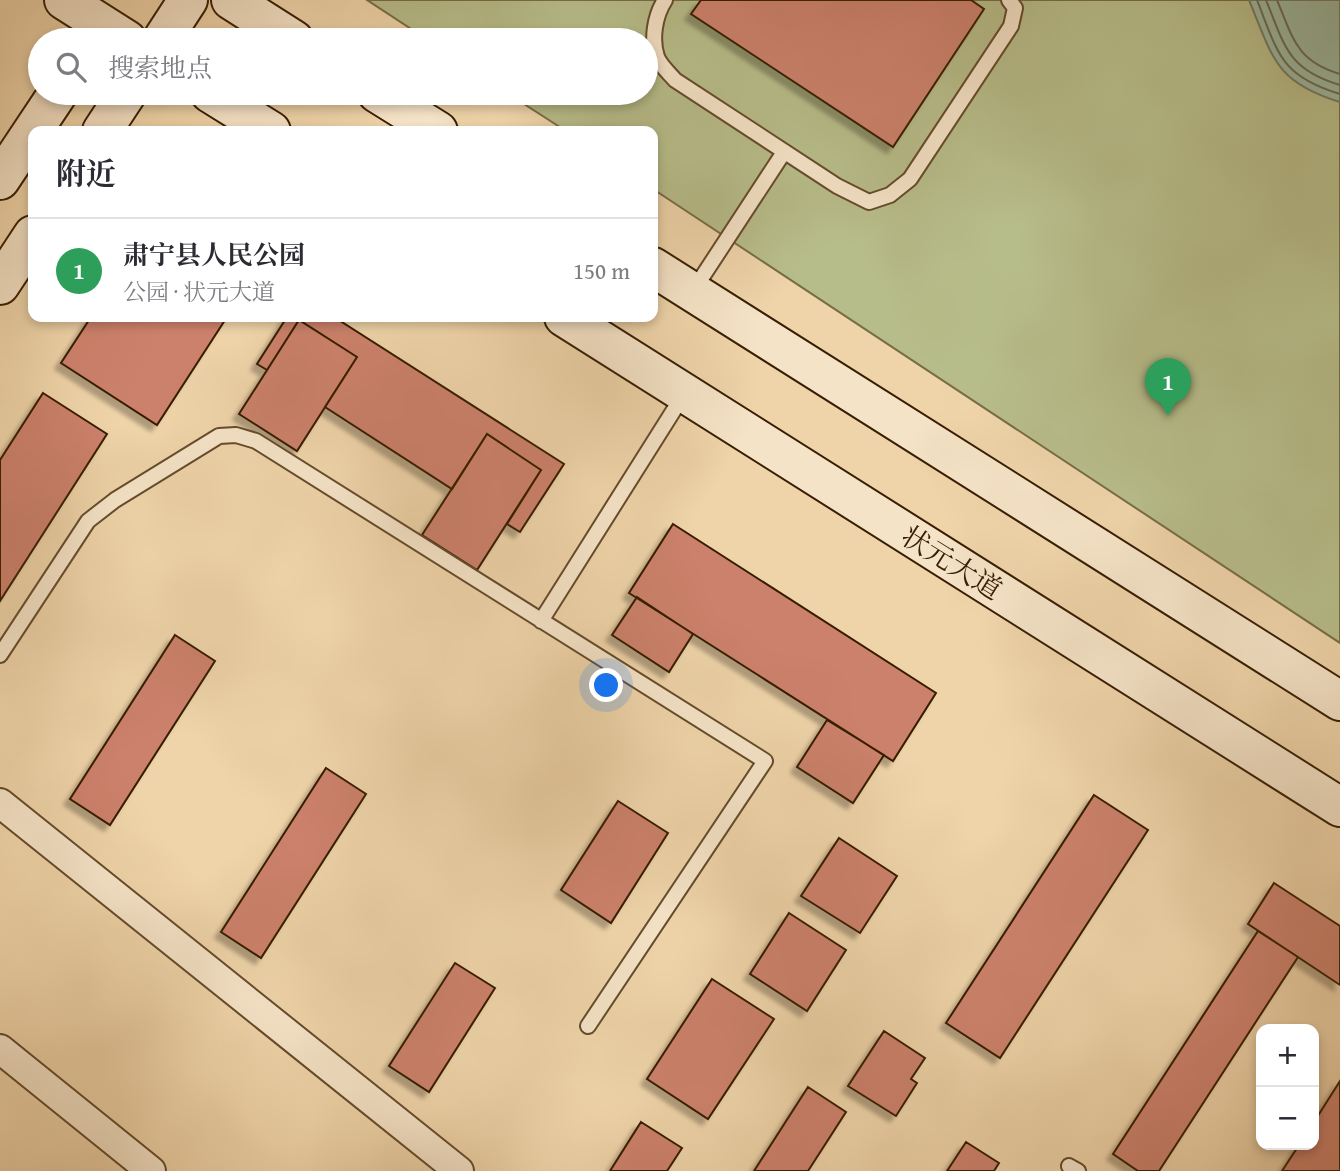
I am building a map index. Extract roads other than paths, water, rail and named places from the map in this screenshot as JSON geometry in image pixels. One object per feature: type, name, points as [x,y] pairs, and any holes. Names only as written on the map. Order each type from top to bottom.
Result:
[{"type":"main road","points":[[64,0],[110,26]]},
{"type":"main road","points":[[170,28],[188,0]]},
{"type":"main road","points":[[231,0],[275,28]]},
{"type":"main road","points":[[36,126],[50,105]]},
{"type":"main road","points":[[105,126],[119,105]]},
{"type":"main road","points":[[229,105],[263,126]]},
{"type":"main road","points":[[396,105],[430,126]]},
{"type":"main road","points":[[0,180],[28,138]]},
{"type":"main road","points":[[0,285],[28,243]]},
{"type":"main road","points":[[658,270],[1340,701]]},
{"type":"main road","name":"状元大道","points":[[572,322],[1340,807]]},
{"type":"street","points":[[0,803],[459,1171]]},
{"type":"street","points":[[0,1049],[150,1171]]},
{"type":"lane","points":[[655,28],[658,10],[665,0]]},
{"type":"lane","points":[[658,59],[675,80],[837,186],[869,202],[891,195],[910,179],[1011,26],[1015,8],[1009,0]]},
{"type":"lane","points":[[692,292],[785,152]]},
{"type":"lane","points":[[541,621],[685,393]]},
{"type":"lane","points":[[0,654],[88,521],[115,500],[219,436],[236,435],[256,441],[765,761],[588,1026]]},
{"type":"water","points":[[1249,0],[1340,0],[1340,102],[1302,86],[1279,65],[1264,38]]},
{"type":"place","name":"肃宁县人民公园","points":[[1168,416]]}]
